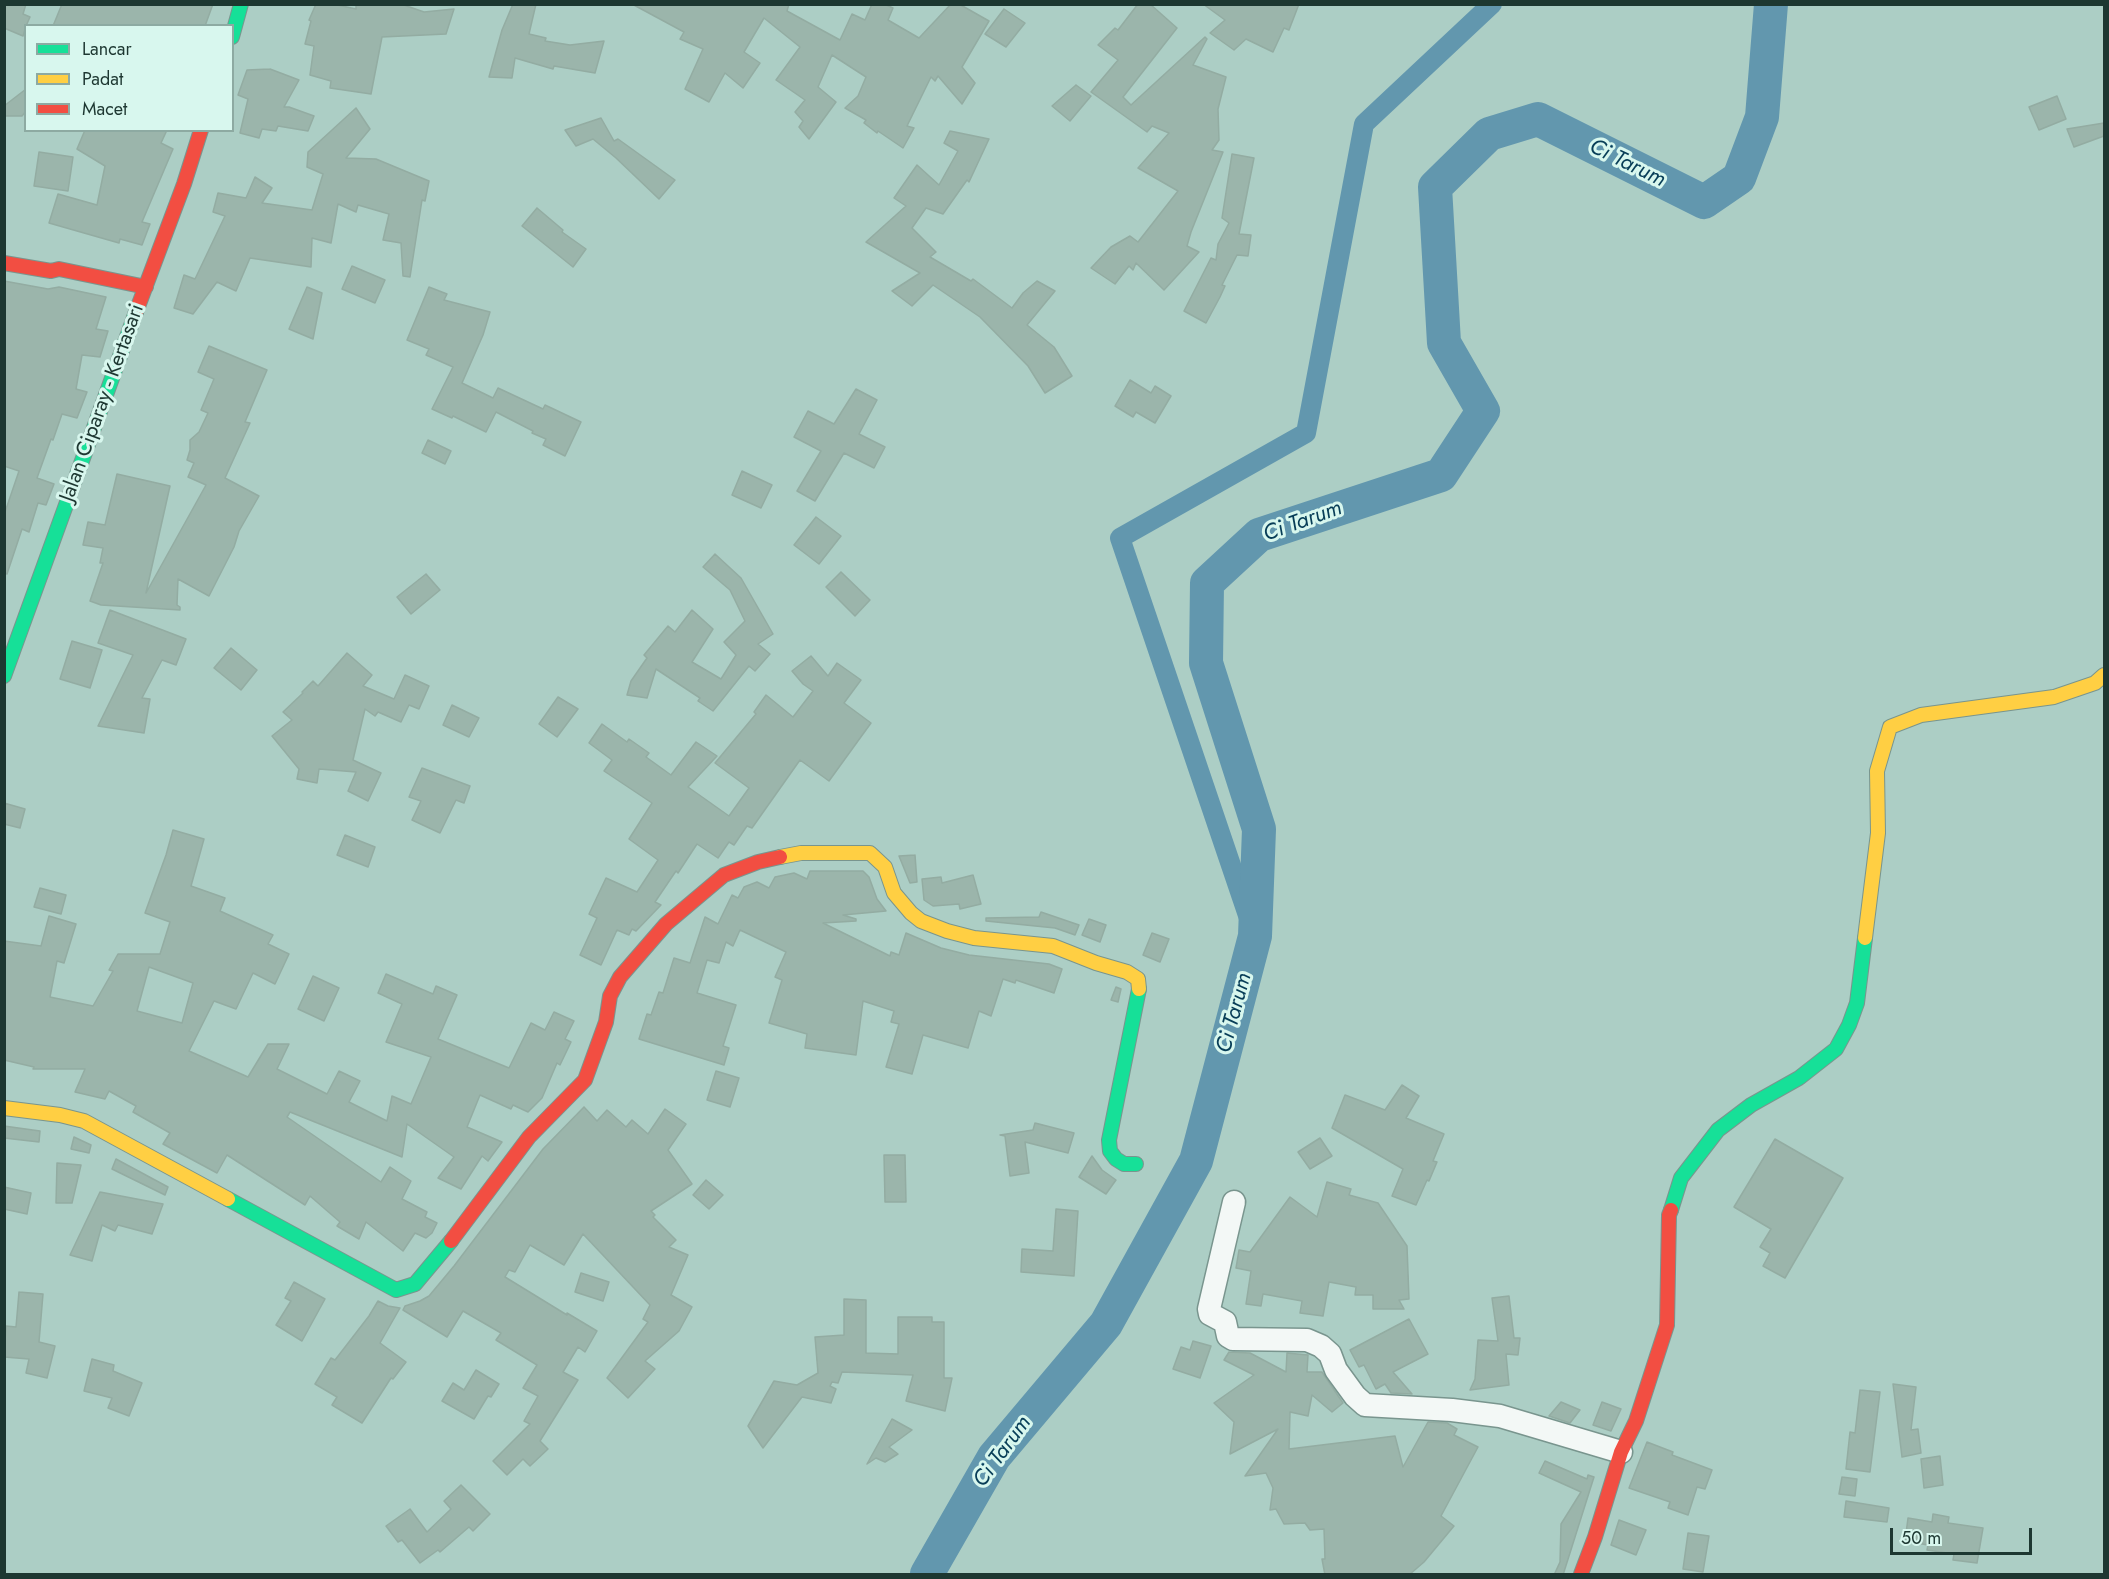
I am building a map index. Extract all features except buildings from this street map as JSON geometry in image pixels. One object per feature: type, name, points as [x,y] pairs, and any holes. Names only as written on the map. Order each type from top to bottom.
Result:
[{"type":"street","points":[[234,30],[241,4]]},
{"type":"street","name":"Jalan Ciparay - Kertasari","points":[[4,676],[200,132]]},
{"type":"street","points":[[4,263],[51,271],[59,269],[146,286]]},
{"type":"street","points":[[1581,1575],[1621,1452],[1636,1421],[1666,1325],[1669,1215],[1681,1178],[1718,1130],[1751,1105],[1799,1078],[1836,1048],[1849,1025],[1857,1003],[1862,974],[1878,833],[1877,771],[1890,727],[1928,714],[2054,697],[2095,683],[2104,675]]},
{"type":"street","points":[[4,1108],[60,1115],[84,1121],[396,1290],[415,1284],[440,1255],[529,1137],[585,1080],[606,1023],[610,996],[620,977],[666,924],[724,875],[758,862],[801,853],[870,853],[885,867],[894,893],[921,921],[974,938],[1053,946],[1127,972],[1139,981],[1109,1140],[1110,1151],[1116,1159],[1124,1164],[1136,1164]]},
{"type":"street","points":[[1234,1202],[1209,1308],[1210,1314],[1225,1322],[1228,1335],[1233,1339],[1307,1340],[1321,1346],[1330,1354],[1336,1370],[1355,1396],[1365,1405],[1440,1409],[1500,1416],[1621,1452]]},
{"type":"waterway","points":[[1255,936],[1120,538],[1306,433],[1364,124],[1492,4]]},
{"type":"waterway","name":"Ci Tarum","points":[[927,1574],[994,1457],[1106,1324],[1196,1161],[1255,936],[1259,829],[1206,663],[1207,583],[1259,535],[1441,475],[1483,411],[1444,343],[1435,187],[1489,134],[1538,119],[1704,202],[1739,178],[1762,117],[1771,4]]},
{"type":"traffic: fast","points":[[234,30],[241,4]]},
{"type":"traffic: fast","points":[[4,676],[136,312]]},
{"type":"traffic: fast","points":[[1671,1210],[1681,1178],[1718,1130],[1751,1105],[1799,1078],[1836,1049],[1849,1025],[1857,1003],[1865,938]]},
{"type":"traffic: fast","points":[[1136,1164],[1124,1164],[1116,1159],[1110,1151],[1109,1140],[1139,989]]},
{"type":"traffic: fast","points":[[228,1199],[396,1290],[415,1284],[451,1241]]},
{"type":"traffic: slow","points":[[1865,938],[1878,833],[1877,771],[1890,727],[1921,715],[2054,697],[2095,683],[2104,675]]},
{"type":"traffic: slow","points":[[780,857],[801,853],[870,853],[885,867],[894,893],[921,921],[974,938],[1053,946],[1127,972],[1138,979],[1139,989]]},
{"type":"traffic: slow","points":[[4,1108],[60,1115],[84,1121],[228,1199]]},
{"type":"traffic: jam","points":[[136,312],[184,184],[200,132]]},
{"type":"traffic: jam","points":[[4,263],[51,271],[59,269],[146,287]]},
{"type":"traffic: jam","points":[[451,1241],[529,1137],[585,1080],[606,1022],[610,996],[620,977],[666,924],[724,875],[758,862],[780,857]]},
{"type":"traffic: jam","points":[[1581,1574],[1621,1452],[1636,1421],[1667,1325],[1669,1215],[1671,1210]]}]
